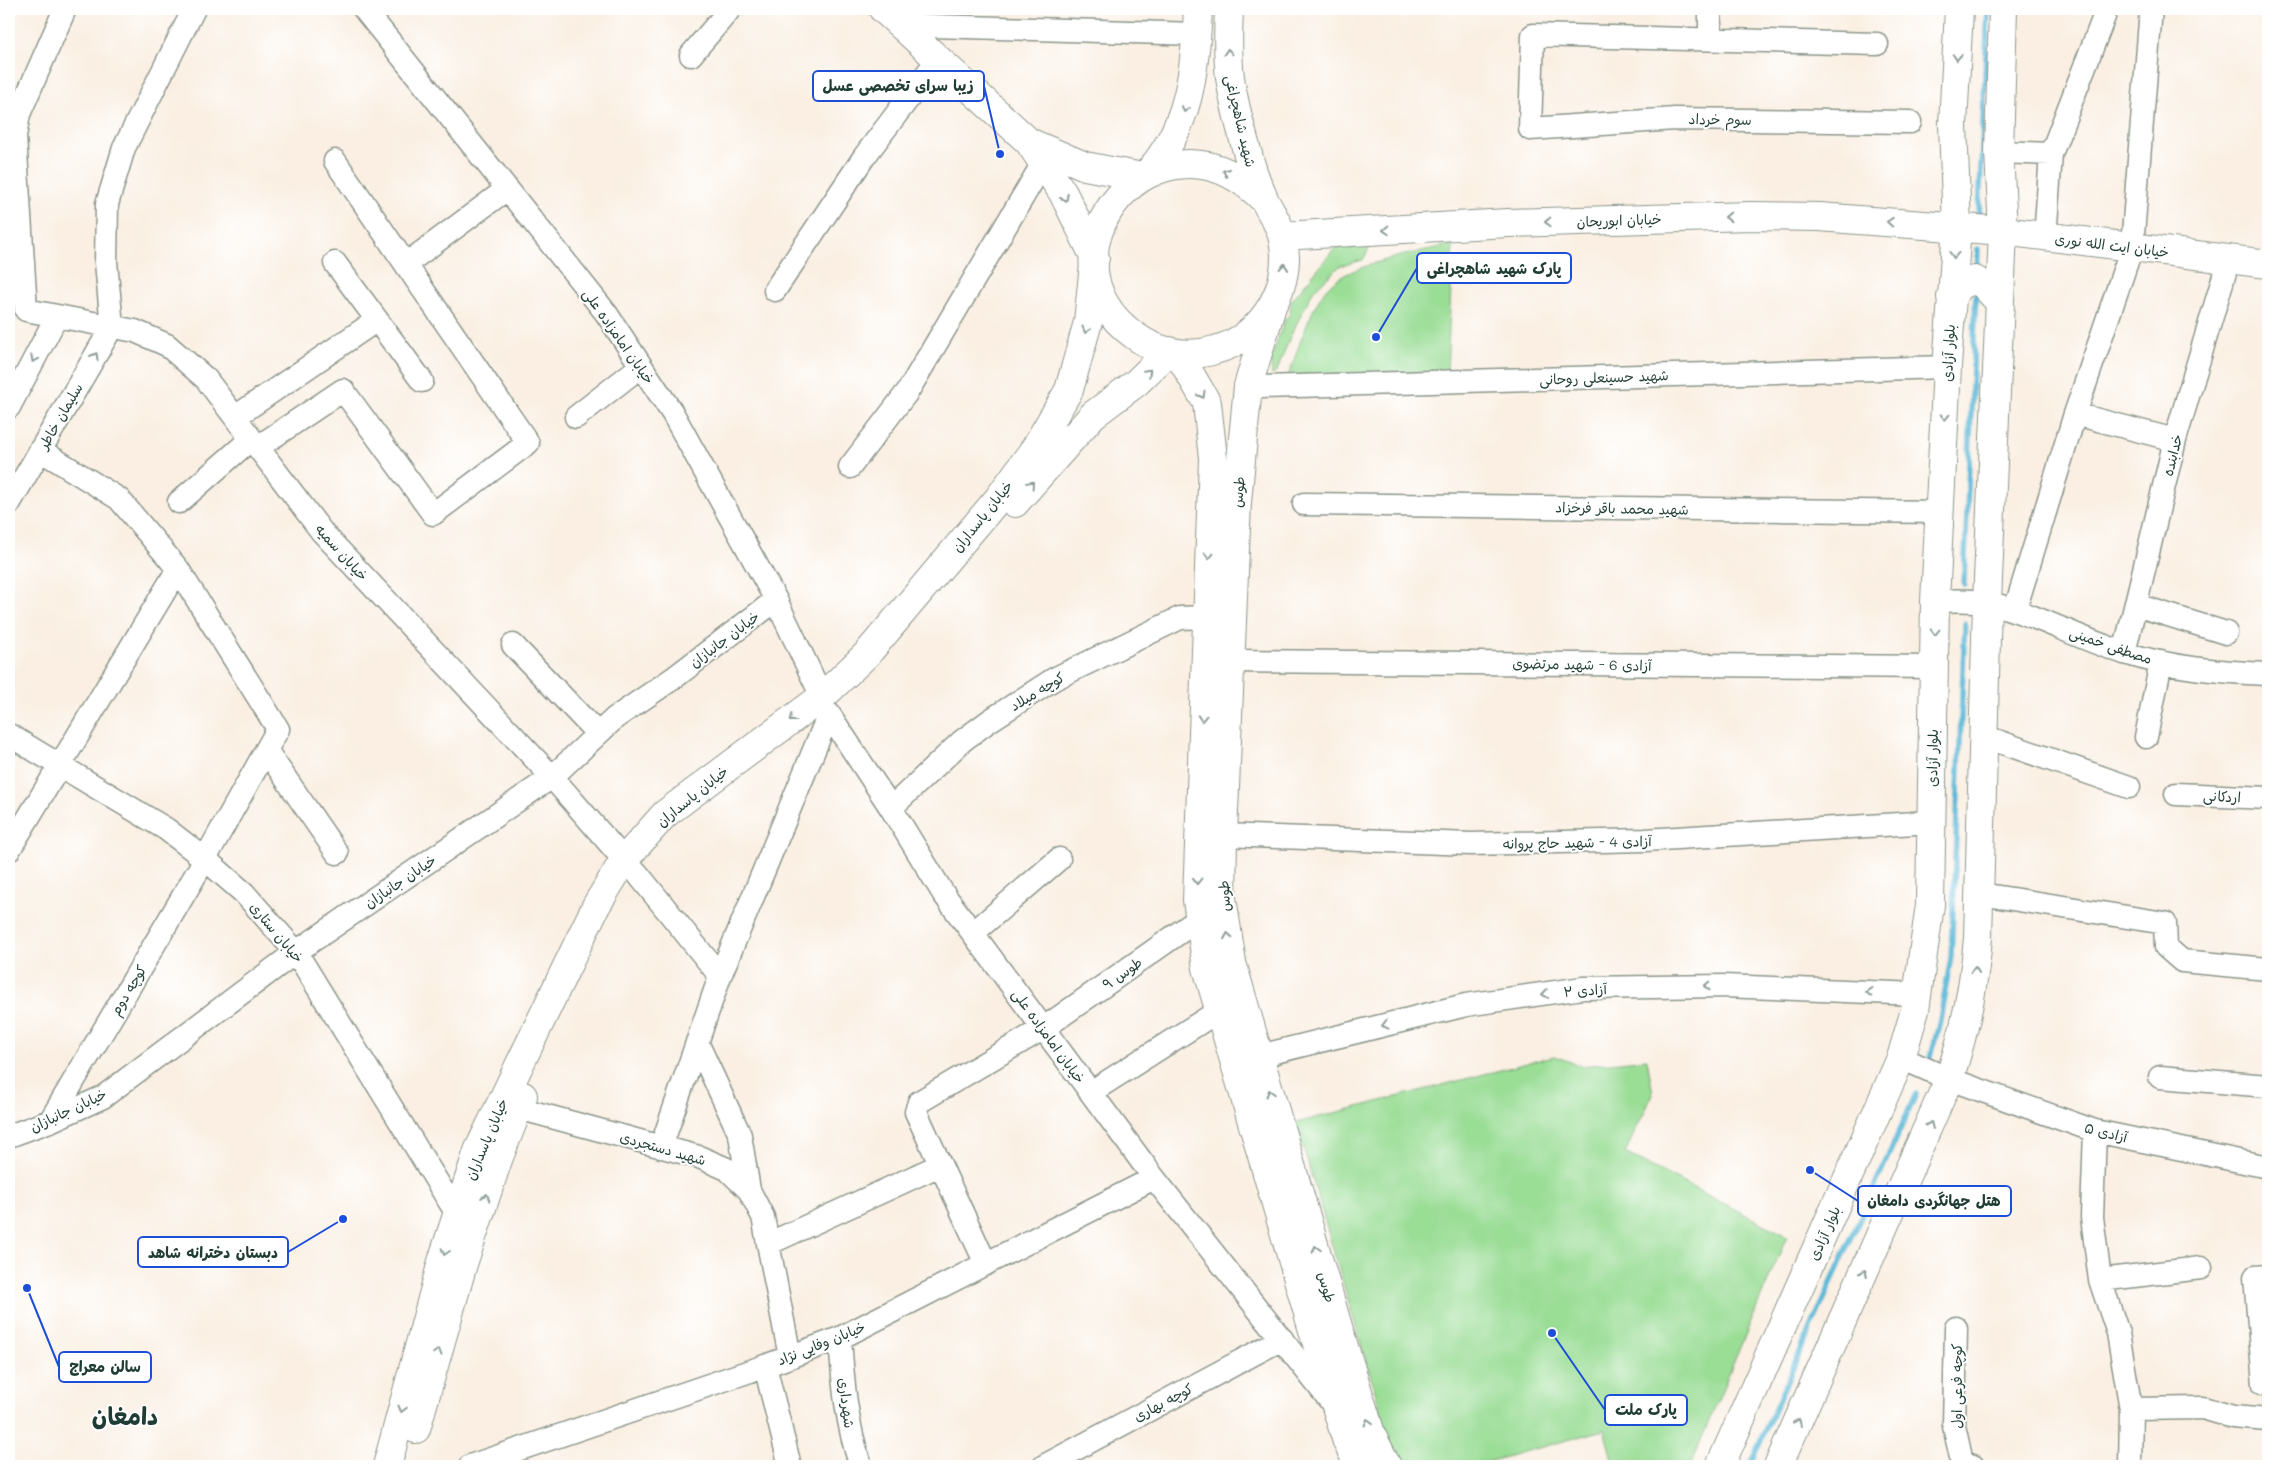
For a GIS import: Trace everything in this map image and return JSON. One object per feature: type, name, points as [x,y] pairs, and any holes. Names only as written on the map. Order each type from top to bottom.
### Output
[{"type":"street","name":"خیابان سمیه","points":[[65,9],[19,114],[14,136],[26,310],[134,331],[167,345],[206,379],[322,532],[552,777],[630,866],[720,976]]},
{"type":"street","points":[[112,327],[106,262],[107,204],[124,148],[194,9]]},
{"type":"street","name":"خیابان امامزاده علی","points":[[364,9],[606,313],[673,414],[776,600],[825,706],[892,808],[943,893],[1154,1178],[1338,1411]]},
{"type":"street","points":[[691,55],[730,9]]},
{"type":"street","name":"شهید شاهچراغی","points":[[1229,9],[1230,76],[1250,165],[1265,201]]},
{"type":"street","points":[[1710,9],[1710,39],[1877,44]]},
{"type":"street","name":"بلوار آزادی","points":[[1720,1466],[1901,1058],[1918,994],[1930,905],[1935,601],[1956,227],[1953,125],[1959,9]]},
{"type":"street","points":[[1778,1466],[1949,1079],[1964,1035],[1974,984],[1980,894],[1987,602],[2003,231],[1999,152],[2003,9]]},
{"type":"street","points":[[2045,238],[2051,154],[2107,9]]},
{"type":"street","points":[[2015,610],[2075,414],[2132,247],[2151,9]]},
{"type":"street","points":[[892,17],[1197,21],[1190,94],[1182,118],[1161,158],[1144,175]]},
{"type":"street","points":[[892,17],[1036,153],[1063,193],[1094,261],[1098,284],[1104,300],[1114,317],[1126,329],[1141,341],[1173,352],[1196,354],[1232,344],[1248,334],[1262,321],[1272,306],[1280,288],[1284,270],[1282,236],[1276,218],[1265,201],[1236,176],[1211,167],[1184,164],[1164,167],[1144,175],[1085,166],[1036,153]]},
{"type":"street","name":"سوم خرداد","points":[[1710,39],[1533,35],[1530,129],[1675,119],[1910,122]]},
{"type":"street","points":[[775,290],[864,157],[938,59]]},
{"type":"street","points":[[1999,152],[2051,154]]},
{"type":"street","points":[[850,466],[908,391],[1036,153]]},
{"type":"street","points":[[178,502],[255,443],[343,390],[433,514],[528,443],[336,160]]},
{"type":"street","name":"خیابان پاسداران","points":[[825,706],[998,499],[1035,448],[1069,390],[1088,322],[1099,228],[1117,197],[1144,175]]},
{"type":"street","points":[[406,264],[508,189]]},
{"type":"street","name":"خیابان ابوریحان","points":[[1282,236],[1508,224],[1751,216],[1819,217],[1956,227]]},
{"type":"street","name":"خیابان ایت الله نوری","points":[[1956,227],[2003,231],[2045,238],[2268,264]]},
{"type":"street","name":"خدابنده","points":[[2124,653],[2175,440],[2229,259]]},
{"type":"street","points":[[334,263],[422,381]]},
{"type":"street","points":[[1951,297],[1962,284],[1975,280],[1984,285],[2000,303]]},
{"type":"street","name":"طوس","points":[[1272,306],[1248,386],[1237,502],[1222,898],[1232,962],[1259,1056],[1371,1434],[1387,1466]]},
{"type":"street","points":[[9,407],[57,316]]},
{"type":"street","points":[[235,417],[377,320]]},
{"type":"street","name":"سلیمان خاطر","points":[[9,504],[112,327]]},
{"type":"street","name":"خیابان پاسداران","points":[[387,1466],[440,1268],[478,1151],[596,906],[630,866],[652,852],[676,827],[887,658],[1012,506],[1093,415],[1173,352]]},
{"type":"street","name":"طوس","points":[[1173,352],[1207,403],[1213,458],[1197,900],[1207,968],[1317,1344],[1347,1442],[1359,1466]]},
{"type":"street","points":[[576,416],[641,366]]},
{"type":"street","name":"شهید حسینعلی روحانی","points":[[1260,387],[1947,368]]},
{"type":"street","points":[[2075,414],[2175,440]]},
{"type":"street","points":[[9,850],[178,569],[119,499],[40,450]]},
{"type":"street","name":"شهید محمد باقر فرخزاد","points":[[1304,504],[1941,512]]},
{"type":"street","name":"کوچه دوم","points":[[50,1121],[205,859],[278,729],[178,569]]},
{"type":"street","name":"خیابان جانبازان","points":[[9,1136],[50,1121],[104,1097],[296,952],[552,777],[616,718],[675,677],[776,600]]},
{"type":"street","name":"مصطفی خمینی","points":[[1935,601],[1987,602],[2015,610],[2124,653],[2161,662],[2212,672],[2268,674]]},
{"type":"street","points":[[2136,606],[2226,633]]},
{"type":"street","name":"کوچه میلاد","points":[[892,808],[962,741],[1054,679],[1180,618],[1206,617]]},
{"type":"street","points":[[513,645],[598,734]]},
{"type":"street","name":"آزادی 6 - شهید مرتضوی","points":[[1230,661],[1935,667]]},
{"type":"street","points":[[2146,736],[2161,662]]},
{"type":"street","points":[[661,1147],[720,976],[825,706]]},
{"type":"street","name":"خیابان ستاری","points":[[9,735],[166,829],[205,859],[244,893],[296,952],[457,1214]]},
{"type":"street","points":[[1983,736],[2129,787]]},
{"type":"street","points":[[266,750],[337,853]]},
{"type":"street","name":"اردکانی","points":[[2176,794],[2268,798]]},
{"type":"street","name":"آزادی 4 - شهید حاج پروانه","points":[[1223,835],[1480,844],[1645,840],[1931,822]]},
{"type":"street","points":[[973,933],[1059,859]]},
{"type":"street","name":"خیابان پاسداران","points":[[406,1466],[463,1264],[518,1108],[611,914],[630,866]]},
{"type":"street","points":[[1980,894],[2165,923],[2166,946],[2182,962],[2268,969]]},
{"type":"street","name":"طوس ۹","points":[[940,1165],[916,1112],[916,1106],[1044,1028],[1200,918]]},
{"type":"street","name":"آزادی ۲","points":[[1259,1056],[1466,1005],[1583,988],[1723,986],[1918,994]]},
{"type":"street","points":[[1091,1092],[1220,1010]]},
{"type":"street","points":[[697,1042],[740,1135],[749,1190]]},
{"type":"street","name":"آزادی ۵","points":[[1901,1058],[1949,1079],[2094,1131],[2268,1167]]},
{"type":"street","points":[[2160,1077],[2268,1086]]},
{"type":"street","name":"شهید دستجردی","points":[[518,1108],[700,1157],[727,1169],[749,1190],[763,1217],[790,1357]]},
{"type":"street","points":[[2094,1131],[2092,1217],[2100,1280],[2118,1333],[2131,1409],[2130,1466]]},
{"type":"street","points":[[768,1244],[940,1165],[986,1264]]},
{"type":"street","name":"خیابان وفایی نژاد","points":[[470,1466],[765,1366],[840,1338],[1154,1178]]},
{"type":"street","points":[[2100,1280],[2201,1268]]},
{"type":"street","points":[[2264,1384],[2255,1277],[2268,1276]]},
{"type":"street","name":"کوچه فرعی اول","points":[[1956,1328],[1954,1426],[1962,1462],[1973,1466]]},
{"type":"street","name":"شهرداری","points":[[840,1338],[844,1398],[851,1439],[861,1466]]},
{"type":"street","points":[[1285,1342],[1303,1348],[1317,1344]]},
{"type":"street","name":"کوچه بهاری","points":[[1044,1466],[1285,1342]]},
{"type":"street","points":[[765,1366],[790,1466]]},
{"type":"street","points":[[2131,1409],[2203,1408],[2233,1417],[2268,1420]]},
{"type":"green space","points":[[1453,244],[1447,372],[1287,379],[1304,331],[1315,307],[1327,288],[1351,272],[1367,266]]},
{"type":"green space","points":[[1353,245],[1370,247],[1363,260],[1340,266],[1313,291],[1290,337],[1277,371],[1272,376],[1271,359],[1285,319],[1290,314],[1291,301],[1335,248]]},
{"type":"green space","points":[[1554,1056],[1582,1066],[1647,1059],[1653,1094],[1625,1153],[1787,1236],[1690,1466],[1614,1466],[1604,1430],[1473,1466],[1397,1466],[1296,1123]]},
{"type":"waterway","points":[[1979,214],[1988,9]]},
{"type":"waterway","points":[[1977,274],[1978,249]]},
{"type":"waterway","points":[[1964,584],[1976,291]]},
{"type":"waterway","points":[[1930,1060],[1940,1020],[1951,957],[1965,624]]},
{"type":"waterway","points":[[1749,1466],[1916,1094]]},
{"type":"place","name":"زیبا سرای تخصصی عسل","points":[[1000,154]]},
{"type":"place","name":"پارک شهید شاهچراغی","points":[[1376,337]]},
{"type":"place","name":"هتل جهانگردى دامغان","points":[[1810,1170]]},
{"type":"place","name":"دبستان دخترانه شاهد","points":[[343,1219]]},
{"type":"place","name":"سالن معراج","points":[[27,1288]]},
{"type":"place","name":"پارک ملت","points":[[1552,1333]]},
{"type":"district","name":"دامغان","points":[[125,1415]]}]
